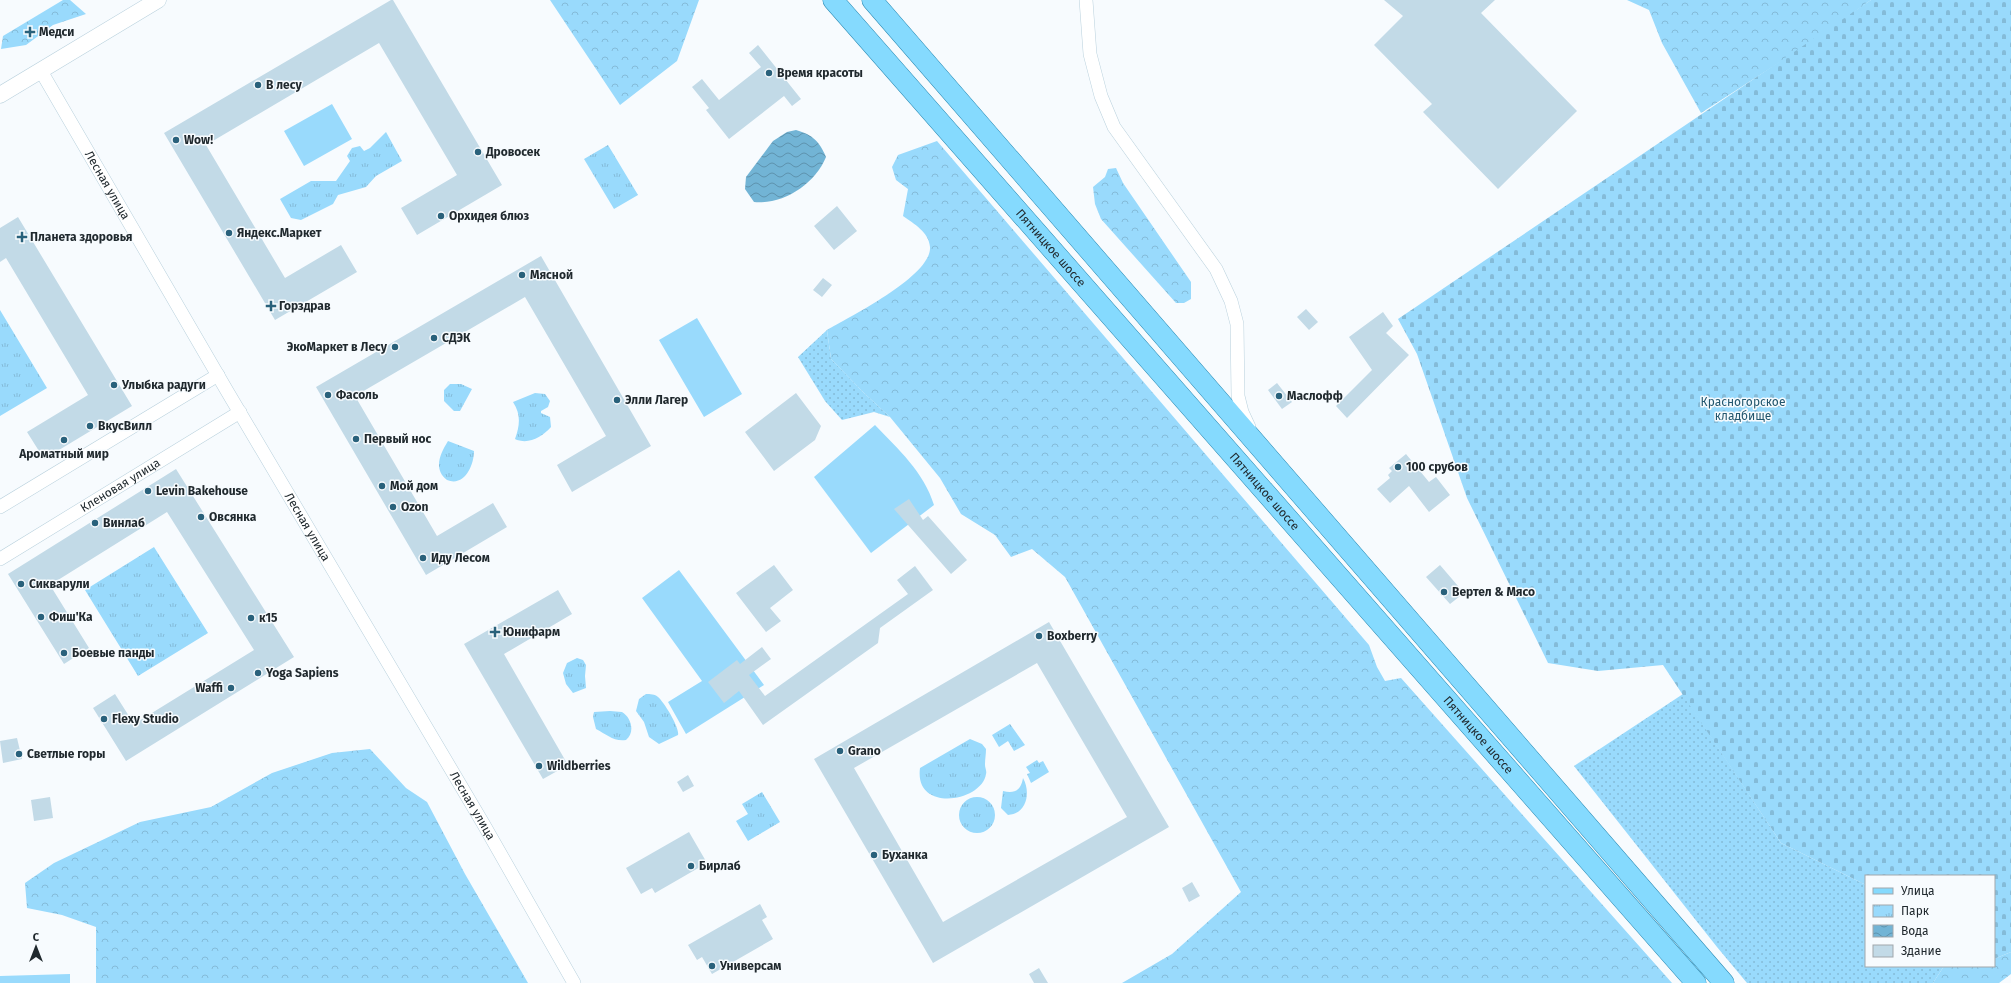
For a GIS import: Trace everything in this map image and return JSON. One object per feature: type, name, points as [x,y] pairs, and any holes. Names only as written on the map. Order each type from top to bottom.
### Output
[{"type":"main road","name":"Пятницкое шоссе","points":[[833,0],[1696,983]]},
{"type":"main road","name":"Пятницкое шоссе","points":[[872,0],[1724,983]]},
{"type":"street","points":[[0,95],[158,0]]},
{"type":"street","points":[[1086,0],[1090,54],[1101,96],[1114,127],[1216,269],[1231,301],[1237,324],[1238,396],[1242,412],[1250,428],[1283,476]]},
{"type":"street","name":"Лесная улица","points":[[41,71],[218,375],[484,825],[574,983]]},
{"type":"street","points":[[0,507],[218,375]]},
{"type":"street","name":"Кленовая улица","points":[[0,559],[240,412]]},
{"type":"green space","points":[[63,0],[70,0],[86,14],[53,25],[26,45],[1,49],[3,36]]},
{"type":"green space","points":[[550,0],[699,0],[677,61],[620,105]]},
{"type":"green space","points":[[1627,0],[1871,0],[1819,37],[1701,113],[1662,43],[1649,10]]},
{"type":"green space","name":"Красногорское кладбище","points":[[1871,0],[2011,0],[2011,952],[1995,959],[1995,875],[1865,875],[1865,885],[1781,843],[1663,665],[1598,671],[1548,663],[1467,498],[1417,354],[1398,319]]},
{"type":"green space","points":[[332,104],[352,139],[304,166],[284,131]]},
{"type":"green space","points":[[386,132],[402,161],[376,176],[366,187],[338,195],[333,204],[301,220],[291,218],[280,199],[311,181],[336,181],[350,161],[347,156],[352,148],[360,146],[364,151],[370,148]]},
{"type":"green space","points":[[937,141],[1369,645],[1377,667],[1385,681],[1401,678],[1672,983],[1122,983],[1172,954],[1241,892],[1065,577],[1032,549],[1011,557],[995,535],[961,514],[940,478],[890,417],[831,359],[827,330],[870,306],[904,283],[918,270],[927,258],[930,247],[929,242],[924,233],[916,225],[903,216],[908,189],[896,180],[892,167],[898,155]]},
{"type":"green space","points":[[608,145],[638,195],[614,209],[584,159]]},
{"type":"green space","points":[[1116,168],[1123,183],[1191,282],[1191,299],[1184,303],[1176,303],[1101,219],[1095,204],[1093,187],[1105,177],[1108,169]]},
{"type":"green space","points":[[0,310],[47,388],[0,416]]},
{"type":"green space","points":[[697,318],[742,394],[704,417],[659,340]]},
{"type":"green space","points":[[827,330],[831,359],[890,417],[874,412],[842,420],[825,401],[798,357]]},
{"type":"green space","points":[[450,384],[461,384],[472,389],[460,411],[454,411],[444,401],[444,390]]},
{"type":"green space","points":[[535,393],[545,394],[550,401],[548,407],[541,411],[541,413],[550,417],[551,427],[536,439],[527,441],[517,440],[515,439],[519,420],[516,406],[513,402]]},
{"type":"green space","points":[[875,425],[901,452],[917,472],[930,493],[934,505],[871,553],[814,477]]},
{"type":"green space","points":[[448,441],[474,451],[474,457],[470,469],[463,478],[458,481],[447,480],[440,471],[440,456]]},
{"type":"green space","points":[[154,547],[208,633],[138,676],[85,590]]},
{"type":"green space","points":[[679,570],[764,685],[686,734],[668,702],[702,681],[642,598]]},
{"type":"green space","points":[[577,658],[583,660],[586,665],[586,688],[573,693],[566,684],[563,673],[567,663]]},
{"type":"green space","points":[[646,694],[655,695],[661,700],[677,727],[678,735],[659,744],[649,737],[644,722],[636,711],[639,699]]},
{"type":"green space","points":[[1683,694],[1781,843],[1865,885],[1865,967],[1943,967],[1933,983],[1747,983],[1574,766]]},
{"type":"green space","points":[[594,712],[622,712],[628,718],[631,726],[631,734],[626,740],[614,739],[596,729],[593,717]]},
{"type":"green space","points":[[1010,724],[1025,745],[1014,751],[1008,741],[999,747],[992,735]]},
{"type":"green space","points":[[970,739],[982,744],[986,749],[986,773],[982,784],[973,791],[962,796],[949,798],[937,797],[927,792],[921,782],[920,768]]},
{"type":"green space","points":[[370,749],[406,788],[427,802],[465,874],[528,983],[96,983],[96,927],[62,915],[27,908],[25,883],[54,863],[140,822],[211,807],[272,773],[332,753]]},
{"type":"green space","points":[[1037,760],[1039,763],[1043,761],[1049,772],[1031,783],[1027,774],[1030,773],[1026,767]]},
{"type":"green space","points":[[1023,778],[1027,790],[1026,801],[1019,811],[1008,815],[1001,808],[1003,791],[1011,792],[1017,790],[1021,786]]},
{"type":"green space","points":[[762,792],[780,822],[748,841],[736,821],[748,814],[742,804]]},
{"type":"green space","points":[[981,797],[990,802],[994,808],[994,822],[990,828],[981,833],[973,833],[964,828],[960,822],[959,811],[964,802],[970,798]]},
{"type":"green space","points":[[2011,952],[2011,974],[1999,983],[1933,983],[1943,967],[1995,967],[1995,959]]},
{"type":"green space","points":[[70,974],[70,983],[0,983],[0,976]]},
{"type":"water","points":[[796,130],[815,139],[821,147],[826,157],[821,167],[806,184],[797,191],[776,200],[754,202],[745,189],[746,177],[773,141],[787,132]]},
{"type":"building","points":[[393,0],[502,185],[417,235],[401,208],[457,175],[379,43],[206,145],[285,278],[341,245],[357,272],[275,320],[164,133]]},
{"type":"building","points":[[1384,0],[1495,0],[1481,13],[1577,111],[1498,189],[1423,112],[1432,104],[1374,45],[1403,16]]},
{"type":"building","points":[[758,45],[801,99],[792,106],[784,96],[729,139],[706,110],[709,108],[692,87],[702,79],[719,100],[761,67],[749,53]]},
{"type":"building","points":[[837,206],[857,231],[834,250],[814,226]]},
{"type":"building","points":[[18,217],[132,406],[44,459],[27,432],[88,395],[6,258],[0,262],[0,228]]},
{"type":"building","points":[[541,256],[651,446],[572,492],[557,465],[606,436],[525,297],[355,396],[437,536],[493,503],[507,527],[426,575],[316,387]]},
{"type":"building","points":[[823,278],[832,285],[822,297],[813,290]]},
{"type":"building","points":[[1306,309],[1318,322],[1309,330],[1297,317]]},
{"type":"building","points":[[1383,312],[1393,326],[1386,333],[1409,355],[1347,418],[1336,406],[1372,370],[1349,337]]},
{"type":"building","points":[[1277,383],[1292,402],[1282,409],[1268,390]]},
{"type":"building","points":[[796,393],[821,426],[815,440],[774,471],[745,432]]},
{"type":"building","points":[[1406,454],[1429,482],[1436,477],[1450,495],[1429,512],[1409,486],[1390,503],[1377,489],[1390,478],[1388,475],[1392,471],[1389,468]]},
{"type":"building","name":"к15","points":[[176,469],[294,657],[126,761],[93,708],[115,694],[134,724],[254,650],[167,512],[50,585],[89,648],[64,664],[8,574]]},
{"type":"building","points":[[909,499],[923,520],[928,516],[967,560],[951,574],[894,509]]},
{"type":"building","points":[[774,565],[793,590],[770,608],[781,621],[766,632],[736,593]]},
{"type":"building","points":[[1440,565],[1464,593],[1450,604],[1426,577]]},
{"type":"building","points":[[915,566],[933,590],[880,628],[878,643],[763,725],[739,691],[724,703],[708,682],[737,660],[740,664],[762,647],[771,659],[749,675],[765,696],[908,594],[897,580]]},
{"type":"building","points":[[558,590],[572,614],[504,654],[568,765],[543,779],[464,644]]},
{"type":"building","points":[[1049,622],[1169,827],[933,963],[814,759]],"holes":[[[1037,663],[1127,817],[943,922],[854,768]]]},
{"type":"building","points":[[17,738],[22,759],[3,763],[0,741]]},
{"type":"building","points":[[688,775],[694,786],[683,792],[677,782]]},
{"type":"building","points":[[50,797],[53,818],[34,821],[31,800]]},
{"type":"building","points":[[689,832],[707,863],[655,893],[652,888],[641,894],[626,868]]},
{"type":"building","points":[[1192,882],[1200,896],[1189,902],[1182,888]]},
{"type":"building","points":[[760,904],[767,917],[762,920],[773,939],[712,974],[702,957],[697,960],[688,945]]},
{"type":"building","points":[[1039,968],[1048,983],[1034,983],[1029,974]]},
{"type":"place","name":"Медси","points":[[30,32]]},
{"type":"place","name":"Время красоты","points":[[769,73]]},
{"type":"place","name":"В лесу","points":[[258,85]]},
{"type":"place","name":"Wow!","points":[[176,140]]},
{"type":"place","name":"Дровосек","points":[[478,152]]},
{"type":"place","name":"Орхидея блюз","points":[[441,216]]},
{"type":"place","name":"Яндекс.Маркет","points":[[229,233]]},
{"type":"place","name":"Планета здоровья","points":[[22,237]]},
{"type":"place","name":"Мясной","points":[[522,275]]},
{"type":"place","name":"Горздрав","points":[[271,306]]},
{"type":"place","name":"СДЭК","points":[[434,338]]},
{"type":"place","name":"ЭкоМаркет в Лесу","points":[[395,347]]},
{"type":"place","name":"Улыбка радуги","points":[[114,385]]},
{"type":"place","name":"Фасоль","points":[[328,395]]},
{"type":"place","name":"Маслофф","points":[[1279,396]]},
{"type":"place","name":"Элли Лагер","points":[[617,400]]},
{"type":"place","name":"ВкусВилл","points":[[90,426]]},
{"type":"place","name":"Первый нос","points":[[356,439]]},
{"type":"place","name":"Ароматный мир","points":[[64,440]]},
{"type":"place","name":"100 срубов","points":[[1398,467]]},
{"type":"place","name":"Мой дом","points":[[382,486]]},
{"type":"place","name":"Levin Bakehouse","points":[[148,491]]},
{"type":"place","name":"Ozon","points":[[393,507]]},
{"type":"place","name":"Овсянка","points":[[201,517]]},
{"type":"place","name":"Винлаб","points":[[95,523]]},
{"type":"place","name":"Иду Лесом","points":[[423,558]]},
{"type":"place","name":"Сикварули","points":[[21,584]]},
{"type":"place","name":"Вертел & Мясо","points":[[1444,592]]},
{"type":"place","name":"Фиш'Ка","points":[[41,617]]},
{"type":"place","name":"к15","points":[[251,618]]},
{"type":"place","name":"Юнифарм","points":[[495,632]]},
{"type":"place","name":"Boxberry","points":[[1039,636]]},
{"type":"place","name":"Боевые панды","points":[[64,653]]},
{"type":"place","name":"Yoga Sapiens","points":[[258,673]]},
{"type":"place","name":"Waffi","points":[[231,688]]},
{"type":"place","name":"Flexy Studio","points":[[104,719]]},
{"type":"place","name":"Grano","points":[[840,751]]},
{"type":"place","name":"Светлые горы","points":[[19,754]]},
{"type":"place","name":"Wildberries","points":[[539,766]]},
{"type":"place","name":"Буханка","points":[[874,855]]},
{"type":"place","name":"Бирлаб","points":[[691,866]]},
{"type":"place","name":"Универсам","points":[[712,966]]}]
